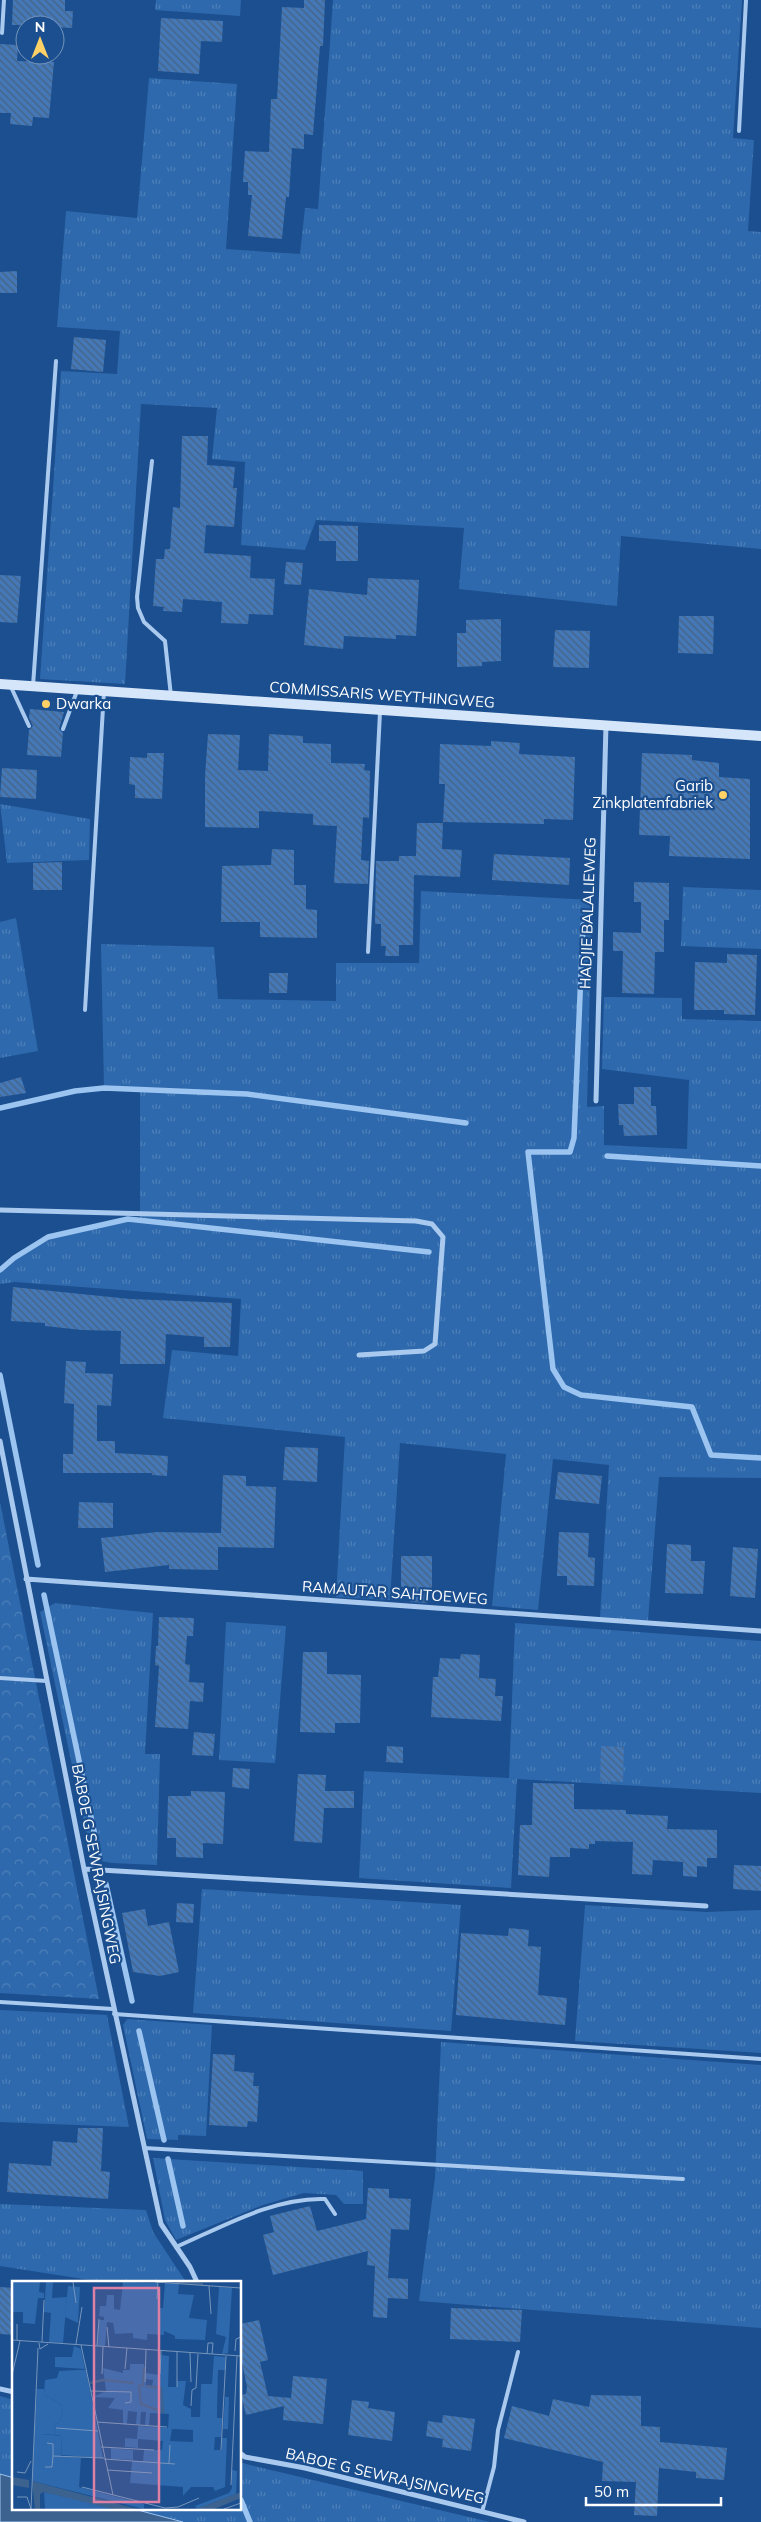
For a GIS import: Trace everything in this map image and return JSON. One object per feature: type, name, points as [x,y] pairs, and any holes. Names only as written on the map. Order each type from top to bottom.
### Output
[{"type":"main road","name":"COMMISSARIS WEYTHINGWEG","points":[[5,684],[761,736]]},
{"type":"street","name":"HADJIE BALALIEWEG","points":[[596,1101],[606,725]]},
{"type":"street","points":[[0,1210],[416,1220],[432,1224],[443,1237],[435,1344],[424,1351],[359,1355]]},
{"type":"street","name":"BABOE G SEWRAJSINGWEG","points":[[0,1441],[84,1868],[161,2224],[190,2267],[197,2281]]},
{"type":"street","name":"RAMAUTAR SAHTOEWEG","points":[[26,1579],[761,1631]]},
{"type":"street","points":[[84,1868],[706,1906]]},
{"type":"street","name":"BABOE G SEWRAJSINGWEG","points":[[241,2454],[245,2457],[305,2468],[524,2522]]},
{"type":"lane","points":[[2,33],[4,0]]},
{"type":"lane","points":[[739,131],[746,0]]},
{"type":"lane","points":[[33,686],[56,361]]},
{"type":"lane","points":[[152,461],[137,597],[138,608],[144,622],[164,641],[171,696]]},
{"type":"lane","points":[[5,684],[29,726]]},
{"type":"lane","points":[[63,729],[78,689]]},
{"type":"lane","points":[[85,1010],[104,691]]},
{"type":"lane","points":[[368,952],[380,710]]},
{"type":"lane","points":[[0,1678],[47,1681]]},
{"type":"lane","points":[[0,2002],[761,2059]]},
{"type":"lane","points":[[144,2148],[683,2179]]},
{"type":"lane","points":[[176,2247],[262,2211],[306,2198],[325,2199],[335,2214]]},
{"type":"lane","points":[[482,2512],[494,2467],[498,2430],[518,2352]]},
{"type":"green space","points":[[156,0],[241,0],[240,16],[155,10]]},
{"type":"green space","points":[[333,0],[742,0],[733,138],[754,140],[748,231],[761,232],[761,549],[621,536],[617,606],[459,589],[464,528],[316,520],[305,550],[241,545],[245,462],[212,459],[217,408],[141,404],[125,684],[40,679],[61,371],[117,374],[120,331],[57,327],[66,211],[137,218],[149,78],[237,84],[226,249],[300,254],[305,208],[318,209]]},
{"type":"green space","points":[[0,804],[90,819],[89,860],[7,863]]},
{"type":"green space","points":[[683,887],[761,890],[761,949],[681,946]]},
{"type":"green space","points":[[421,891],[592,900],[587,1107],[604,1106],[604,1145],[687,1149],[689,1080],[602,1069],[604,997],[682,998],[682,1019],[761,1021],[761,1478],[659,1477],[648,1621],[600,1618],[609,1465],[553,1459],[538,1610],[492,1606],[506,1454],[400,1443],[390,1600],[336,1597],[345,1437],[163,1418],[172,1350],[238,1356],[241,1299],[15,1282],[0,1284],[0,1270],[14,1258],[48,1237],[128,1219],[140,1220],[140,1090],[104,1088],[101,944],[214,947],[218,999],[336,1001],[336,963],[419,963]]},
{"type":"green space","points":[[16,918],[38,1051],[0,1058],[0,922]]},
{"type":"green space","points":[[0,1502],[99,1999],[0,1993]]},
{"type":"green space","points":[[55,1603],[153,1613],[145,1754],[160,1754],[157,1865],[112,1863],[95,1860],[90,1852],[40,1612]]},
{"type":"green space","points":[[226,1622],[286,1626],[275,1763],[219,1760]]},
{"type":"green space","points":[[515,1623],[761,1641],[761,1793],[517,1779],[511,1888],[359,1878],[364,1771],[509,1778]]},
{"type":"green space","points":[[202,1889],[461,1905],[451,2031],[193,2013]]},
{"type":"green space","points":[[585,1905],[706,1912],[761,1910],[761,2053],[575,2041]]},
{"type":"green space","points":[[0,2010],[107,2015],[129,2127],[0,2122]]},
{"type":"green space","points":[[127,2019],[212,2025],[206,2136],[178,2135],[178,2140],[147,2139],[123,2025]]},
{"type":"green space","points":[[441,2042],[761,2065],[761,2328],[419,2301],[435,2178]]},
{"type":"green space","points":[[153,2158],[363,2171],[363,2204],[344,2204],[336,2195],[304,2193],[263,2205],[176,2240],[165,2220]]},
{"type":"green space","points":[[0,2204],[146,2210],[153,2232],[185,2281],[96,2281],[0,2266]]},
{"type":"green space","points":[[0,2396],[12,2399],[12,2477],[0,2474]]},
{"type":"green space","points":[[241,2462],[490,2522],[183,2522],[138,2510],[241,2510]]},
{"type":"shaded area","points":[[0,2474],[12,2477],[12,2510],[138,2510],[183,2522],[0,2522]]},
{"type":"building","points":[[13,0],[65,0],[65,11],[73,11],[72,28],[65,28],[65,15],[15,15],[15,25],[12,25]]},
{"type":"building","points":[[304,0],[325,0],[323,46],[320,46],[313,135],[304,134],[304,149],[292,148],[289,197],[286,197],[282,239],[248,236],[252,195],[248,195],[248,182],[243,182],[245,151],[269,152],[271,99],[277,99],[282,7],[304,8]]},
{"type":"building","points":[[161,18],[223,21],[222,42],[201,41],[199,74],[158,71]]},
{"type":"building","points":[[0,44],[15,45],[15,65],[54,65],[49,118],[33,117],[32,126],[10,124],[11,113],[0,113]]},
{"type":"building","points":[[17,271],[17,293],[0,293],[0,272]]},
{"type":"building","points":[[74,337],[106,340],[103,372],[71,369]]},
{"type":"building","points":[[182,436],[208,436],[207,465],[235,467],[233,488],[237,488],[234,527],[206,525],[204,553],[251,556],[250,578],[275,579],[273,615],[249,614],[248,624],[221,623],[222,602],[183,599],[182,612],[163,611],[164,607],[153,606],[156,559],[164,559],[165,549],[170,549],[173,507],[180,508]]},
{"type":"building","points":[[319,525],[358,526],[358,561],[336,561],[336,541],[319,541]]},
{"type":"building","points":[[286,562],[303,563],[301,585],[284,584]]},
{"type":"building","points":[[0,575],[21,576],[17,623],[0,622]]},
{"type":"building","points":[[368,578],[419,580],[416,636],[396,635],[396,639],[344,636],[343,649],[304,645],[309,589],[367,595]]},
{"type":"building","points":[[679,616],[714,616],[713,654],[678,653]]},
{"type":"building","points":[[501,619],[501,661],[482,662],[482,666],[457,667],[457,633],[466,633],[466,620]]},
{"type":"building","points":[[555,630],[590,631],[589,668],[553,667]]},
{"type":"building","points":[[30,709],[64,712],[59,729],[63,733],[61,757],[27,755],[29,730],[33,726],[29,718]]},
{"type":"building","points":[[208,734],[240,735],[238,770],[268,771],[269,734],[303,736],[303,743],[331,744],[331,763],[365,764],[364,770],[370,771],[369,818],[363,817],[361,860],[369,861],[368,884],[334,883],[337,826],[313,825],[313,814],[259,811],[259,828],[205,827],[205,776]]},
{"type":"building","points":[[491,741],[520,743],[519,754],[575,757],[573,820],[544,819],[544,824],[443,822],[445,784],[439,784],[440,744],[491,746]]},
{"type":"building","points":[[147,753],[164,753],[162,799],[135,798],[135,785],[129,784],[130,757],[147,758]]},
{"type":"building","points":[[642,753],[692,755],[692,760],[719,763],[719,777],[750,779],[750,859],[669,856],[670,836],[639,835]]},
{"type":"building","points":[[2,768],[37,770],[36,799],[0,797]]},
{"type":"building","points":[[417,823],[443,823],[442,849],[462,850],[460,877],[414,875],[413,945],[399,945],[399,956],[385,956],[386,946],[381,946],[381,924],[375,924],[376,861],[399,861],[399,856],[416,856]]},
{"type":"building","points":[[272,849],[294,850],[294,885],[306,885],[306,909],[317,910],[317,938],[260,937],[260,922],[221,922],[222,866],[271,865]]},
{"type":"building","points":[[494,854],[570,858],[569,885],[492,880]]},
{"type":"building","points":[[62,862],[62,890],[33,890],[33,863]]},
{"type":"building","points":[[634,882],[669,883],[669,920],[664,920],[664,952],[655,952],[654,994],[622,993],[623,951],[613,951],[613,932],[641,933],[641,902],[634,902]]},
{"type":"building","points":[[727,954],[757,955],[755,1015],[724,1014],[724,1010],[694,1010],[695,962],[727,963]]},
{"type":"building","points":[[269,973],[288,973],[287,993],[269,993]]},
{"type":"building","points":[[21,1077],[26,1093],[0,1097],[0,1083]]},
{"type":"building","points":[[634,1087],[651,1087],[651,1106],[656,1106],[657,1135],[624,1136],[623,1125],[619,1125],[618,1104],[634,1104]]},
{"type":"building","points":[[13,1287],[130,1299],[232,1303],[230,1347],[204,1347],[204,1337],[166,1334],[165,1364],[120,1364],[121,1331],[82,1330],[45,1326],[45,1323],[11,1321]]},
{"type":"building","points":[[66,1361],[86,1362],[85,1373],[113,1374],[111,1406],[97,1405],[97,1441],[115,1441],[115,1453],[168,1456],[167,1476],[152,1475],[152,1473],[63,1473],[63,1454],[73,1454],[74,1404],[64,1403]]},
{"type":"building","points":[[285,1447],[318,1448],[317,1482],[283,1480]]},
{"type":"building","points":[[558,1472],[602,1476],[599,1504],[555,1499]]},
{"type":"building","points":[[223,1475],[246,1476],[246,1486],[276,1487],[274,1548],[218,1547],[218,1570],[169,1569],[169,1565],[105,1572],[101,1538],[157,1532],[221,1533]]},
{"type":"building","points":[[79,1502],[113,1503],[113,1528],[78,1528]]},
{"type":"building","points":[[559,1532],[589,1533],[588,1557],[595,1558],[594,1586],[567,1585],[567,1576],[557,1576]]},
{"type":"building","points":[[667,1544],[691,1545],[691,1561],[705,1561],[703,1594],[665,1593]]},
{"type":"building","points":[[733,1547],[758,1549],[755,1598],[730,1596]]},
{"type":"building","points":[[401,1556],[432,1556],[432,1588],[427,1588],[427,1603],[410,1602],[411,1587],[401,1587]]},
{"type":"building","points":[[159,1617],[194,1618],[193,1636],[187,1636],[185,1664],[190,1665],[189,1682],[204,1683],[203,1702],[190,1701],[188,1729],[155,1727],[159,1666],[155,1665]]},
{"type":"building","points":[[303,1652],[327,1652],[327,1674],[361,1675],[360,1723],[335,1723],[335,1733],[300,1732]]},
{"type":"building","points":[[461,1654],[480,1655],[479,1678],[496,1679],[495,1696],[503,1696],[501,1721],[431,1717],[433,1677],[438,1677],[440,1658],[460,1659]]},
{"type":"building","points":[[194,1732],[215,1734],[213,1756],[192,1755]]},
{"type":"building","points":[[387,1746],[403,1747],[403,1763],[386,1762]]},
{"type":"building","points":[[601,1746],[624,1747],[623,1782],[600,1781]]},
{"type":"building","points":[[233,1768],[250,1769],[249,1789],[232,1787]]},
{"type":"building","points":[[298,1774],[326,1775],[325,1791],[354,1791],[354,1808],[324,1808],[322,1843],[294,1841]]},
{"type":"building","points":[[533,1783],[574,1784],[574,1809],[626,1810],[626,1814],[668,1816],[667,1829],[717,1830],[717,1858],[707,1858],[707,1867],[697,1866],[697,1877],[683,1876],[683,1862],[653,1860],[652,1875],[632,1874],[633,1842],[595,1841],[595,1844],[589,1844],[589,1849],[570,1848],[570,1857],[550,1857],[549,1877],[518,1875],[520,1825],[532,1825]]},
{"type":"building","points":[[191,1791],[225,1792],[223,1844],[203,1843],[203,1858],[176,1857],[176,1838],[167,1838],[168,1796],[191,1796]]},
{"type":"building","points":[[734,1865],[761,1866],[761,1891],[733,1889]]},
{"type":"building","points":[[177,1903],[194,1904],[193,1923],[176,1922]]},
{"type":"building","points":[[145,1909],[148,1926],[169,1922],[179,1972],[160,1976],[133,1972],[122,1913]]},
{"type":"building","points":[[509,1928],[529,1930],[528,1946],[541,1947],[538,1995],[567,1998],[565,2025],[456,2015],[461,1933],[508,1936]]},
{"type":"building","points":[[213,2054],[235,2055],[234,2071],[254,2073],[253,2086],[259,2086],[257,2122],[248,2121],[247,2127],[209,2125]]},
{"type":"building","points":[[78,2128],[103,2128],[101,2171],[110,2172],[108,2199],[7,2192],[9,2163],[51,2166],[53,2141],[77,2143]]},
{"type":"building","points":[[368,2188],[389,2189],[389,2198],[411,2199],[409,2230],[391,2229],[388,2278],[408,2279],[408,2299],[388,2298],[387,2318],[373,2317],[375,2266],[367,2265],[368,2251],[273,2275],[263,2235],[274,2232],[270,2216],[310,2206],[317,2231],[366,2219]]},
{"type":"building","points":[[0,2287],[12,2288],[12,2335],[0,2334]]},
{"type":"building","points":[[451,2308],[522,2310],[520,2342],[450,2339]]},
{"type":"building","points":[[259,2320],[268,2360],[260,2362],[268,2396],[291,2398],[293,2376],[327,2379],[323,2424],[283,2420],[284,2406],[246,2415],[241,2395],[246,2394],[247,2387],[241,2358],[241,2324]]},
{"type":"building","points":[[591,2395],[641,2396],[641,2426],[660,2427],[660,2442],[727,2448],[724,2480],[696,2478],[696,2472],[659,2468],[657,2516],[634,2515],[636,2482],[602,2481],[603,2462],[504,2438],[512,2406],[549,2416],[553,2399],[589,2407]]},
{"type":"building","points":[[352,2400],[369,2402],[368,2408],[395,2412],[392,2441],[348,2435]]},
{"type":"building","points":[[443,2415],[475,2419],[471,2451],[442,2447],[443,2439],[426,2436],[428,2421],[442,2423]]},
{"type":"waterway","points":[[583,925],[574,1138],[570,1152],[528,1152],[553,1369],[564,1387],[581,1395],[692,1407],[711,1455],[761,1458]]},
{"type":"waterway","points":[[0,1108],[75,1091],[104,1088],[247,1094],[466,1123]]},
{"type":"waterway","points":[[607,1156],[761,1166]]},
{"type":"waterway","points":[[0,1270],[14,1258],[48,1237],[128,1219],[429,1252]]},
{"type":"waterway","points":[[0,1375],[38,1565]]},
{"type":"waterway","points":[[44,1595],[99,1855]]},
{"type":"waterway","points":[[106,1884],[132,2001]]},
{"type":"waterway","points":[[139,2031],[164,2140]]},
{"type":"waterway","points":[[168,2159],[183,2226]]},
{"type":"waterway","points":[[241,2500],[250,2522]]},
{"type":"place","name":"Dwarka","points":[[46,704]]},
{"type":"place","name":"Garib Zinkplatenfabriek","points":[[723,795]]}]
